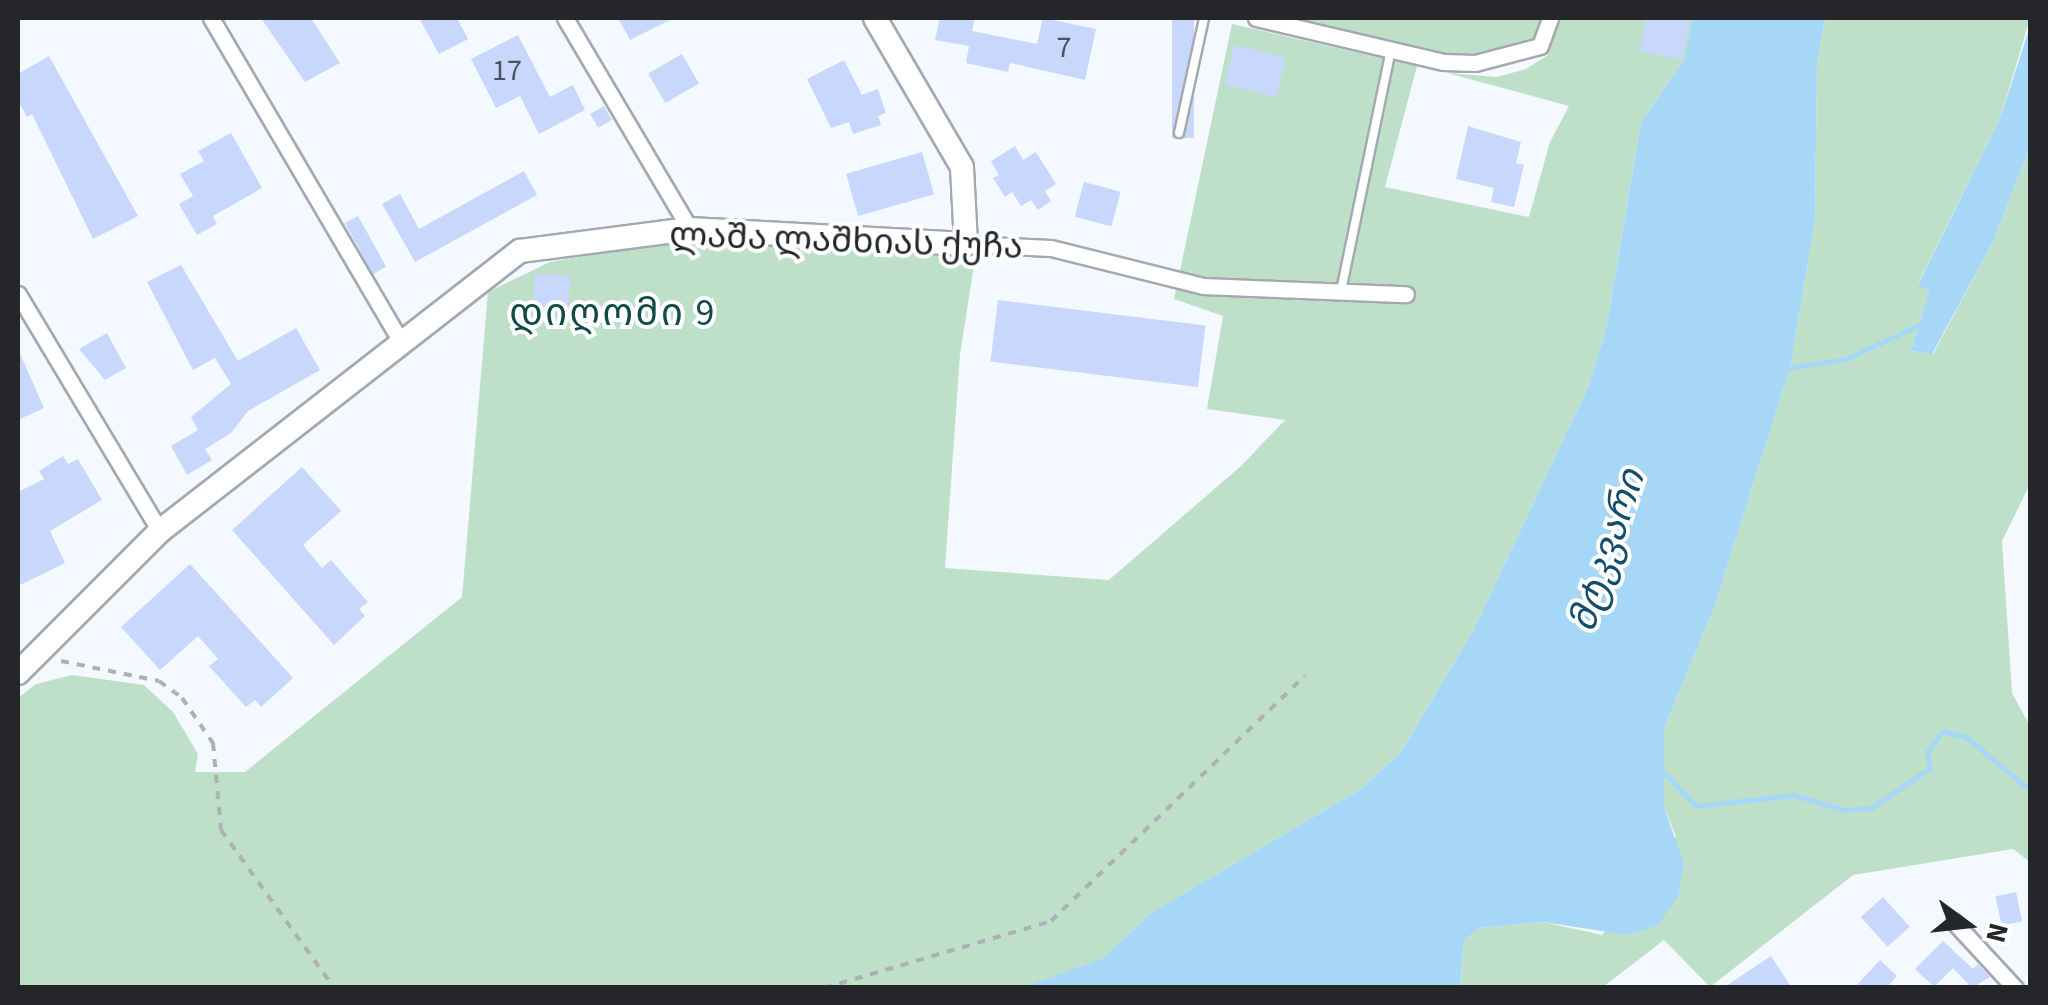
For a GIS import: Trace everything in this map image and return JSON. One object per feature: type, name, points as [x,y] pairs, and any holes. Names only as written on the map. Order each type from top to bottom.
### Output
[{"type":"street","points":[[211,18],[402,344]]},
{"type":"street","points":[[565,18],[690,229]]},
{"type":"street","points":[[876,18],[962,166],[966,244]]},
{"type":"street","points":[[1256,18],[1391,50],[1475,64],[1527,54],[1540,46],[1550,18]]},
{"type":"street","name":"ლაშა ლაშხიას ქუჩა","points":[[18,673],[160,531],[520,251],[690,229],[1051,248],[1203,286],[1340,295],[1406,294]]},
{"type":"street","points":[[18,294],[160,531]]},
{"type":"street","points":[[1954,922],[2014,988]]},
{"type":"lane","points":[[1179,132],[1204,18]]},
{"type":"lane","points":[[1340,295],[1391,50]]},
{"type":"path","points":[[36,656],[159,681],[182,698],[213,743],[221,830],[334,988]]},
{"type":"path","points":[[824,988],[1051,922],[1305,676]]},
{"type":"green space","points":[[1293,18],[1541,18],[1542,26],[1535,40],[1478,55],[1440,54]]},
{"type":"green space","points":[[1558,18],[1693,18],[1693,27],[1684,60],[1641,122],[1606,329],[1589,385],[1473,631],[1401,752],[1361,789],[1152,912],[1103,958],[1025,988],[18,988],[18,698],[36,684],[72,675],[144,685],[173,712],[198,754],[195,772],[245,772],[462,597],[488,292],[550,262],[701,236],[975,259],[960,354],[945,568],[1109,580],[1241,466],[1285,420],[1207,409],[1223,316],[1174,299],[1232,24],[1417,66],[1385,187],[1529,217],[1550,142],[1569,106],[1447,73],[1497,77],[1526,69],[1548,55]]},
{"type":"green space","points":[[1825,18],[2030,18],[2001,116],[1918,284],[1929,291],[1911,351],[1933,354],[1993,242],[2030,147],[2030,484],[2002,541],[2012,693],[2030,726],[2030,862],[2013,849],[1853,875],[1710,987],[1664,940],[1603,987],[1460,987],[1464,940],[1480,928],[1543,922],[1602,935],[1676,836],[1664,807],[1664,728],[1714,608],[1790,368],[1815,220],[1817,63]]},
{"type":"water","name":"მტკვარი","points":[[1693,18],[1825,18],[1817,63],[1815,220],[1790,368],[1714,608],[1664,728],[1664,807],[1684,864],[1678,897],[1658,925],[1628,935],[1543,922],[1480,928],[1464,940],[1460,987],[1025,987],[1103,958],[1152,912],[1361,789],[1401,752],[1473,631],[1589,385],[1606,329],[1641,122],[1684,60]]},
{"type":"water","points":[[2030,26],[2030,147],[1993,242],[1932,354],[1911,351],[1929,291],[1918,285],[2001,116]]},
{"type":"building","points":[[261,18],[311,18],[340,63],[305,82]]},
{"type":"building","points":[[419,18],[457,18],[468,39],[439,54]]},
{"type":"building","points":[[618,18],[674,18],[630,40]]},
{"type":"building","points":[[940,18],[975,18],[972,31],[1037,44],[1043,18],[1096,29],[1085,80],[1010,63],[1008,72],[966,63],[969,46],[935,40]]},
{"type":"building","points":[[1172,18],[1194,18],[1194,138],[1172,138]]},
{"type":"building","points":[[1646,18],[1690,19],[1683,59],[1640,52]]},
{"type":"building","points":[[518,35],[550,97],[573,85],[585,110],[539,134],[520,96],[496,108],[471,59]]},
{"type":"building","points":[[1234,45],[1286,57],[1276,97],[1225,85]]},
{"type":"building","points":[[682,54],[699,83],[665,103],[648,74]]},
{"type":"building","points":[[49,56],[138,216],[93,239],[32,114],[27,117],[18,101],[18,74]]},
{"type":"building","points":[[844,60],[862,95],[878,89],[886,113],[878,116],[881,125],[853,134],[849,122],[831,128],[807,79]]},
{"type":"building","points":[[604,106],[612,120],[598,128],[590,114]]},
{"type":"building","points":[[1468,126],[1521,142],[1516,163],[1524,165],[1514,207],[1491,202],[1494,188],[1456,179]]},
{"type":"building","points":[[231,133],[262,188],[213,216],[217,224],[197,235],[179,204],[193,196],[180,174],[204,161],[198,151]]},
{"type":"building","points":[[1015,146],[1023,160],[1036,152],[1056,184],[1045,191],[1051,201],[1038,210],[1031,200],[1021,206],[1012,192],[1005,197],[993,178],[999,175],[991,161]]},
{"type":"building","points":[[922,152],[934,194],[858,216],[846,174]]},
{"type":"building","points":[[524,171],[537,195],[415,262],[382,204],[400,194],[419,229]]},
{"type":"building","points":[[1084,182],[1121,192],[1111,227],[1075,217]]},
{"type":"building","points":[[358,216],[386,267],[373,274],[345,223]]},
{"type":"building","points":[[181,265],[238,361],[296,328],[320,370],[248,411],[231,433],[205,449],[212,460],[187,475],[171,446],[198,430],[191,417],[231,384],[215,358],[193,370],[147,282]]},
{"type":"building","points":[[535,274],[570,276],[568,307],[533,305]]},
{"type":"building","points":[[998,300],[1205,325],[1198,387],[990,362]]},
{"type":"building","points":[[107,333],[126,368],[105,380],[79,349]]},
{"type":"building","points":[[18,349],[44,408],[18,420]]},
{"type":"building","points":[[63,456],[68,464],[78,459],[102,500],[50,531],[65,563],[18,586],[18,492],[44,479],[39,471]]},
{"type":"building","points":[[302,467],[341,511],[303,545],[322,568],[331,560],[368,602],[359,609],[365,616],[334,645],[232,530]]},
{"type":"building","points":[[190,564],[293,678],[261,707],[255,700],[246,707],[209,666],[218,659],[198,636],[160,670],[121,627]]},
{"type":"building","points":[[2016,892],[2022,921],[2002,926],[1995,896]]},
{"type":"building","points":[[1883,897],[1910,927],[1887,947],[1861,917]]},
{"type":"building","points":[[1943,941],[1973,969],[1978,964],[1990,977],[1972,988],[1953,968],[1934,987],[1915,969]]},
{"type":"building","points":[[1771,956],[1792,988],[1723,988]]},
{"type":"building","points":[[1880,960],[1897,976],[1886,988],[1854,988]]},
{"type":"waterway","points":[[1787,368],[1846,359],[1919,325]]},
{"type":"waterway","points":[[1654,762],[1696,806],[1794,795],[1843,810],[1871,808],[1930,768],[1927,752],[1942,731],[1966,737],[2030,790]]},
{"type":"district","name":"დიღომი 9","points":[[613,314]]}]
